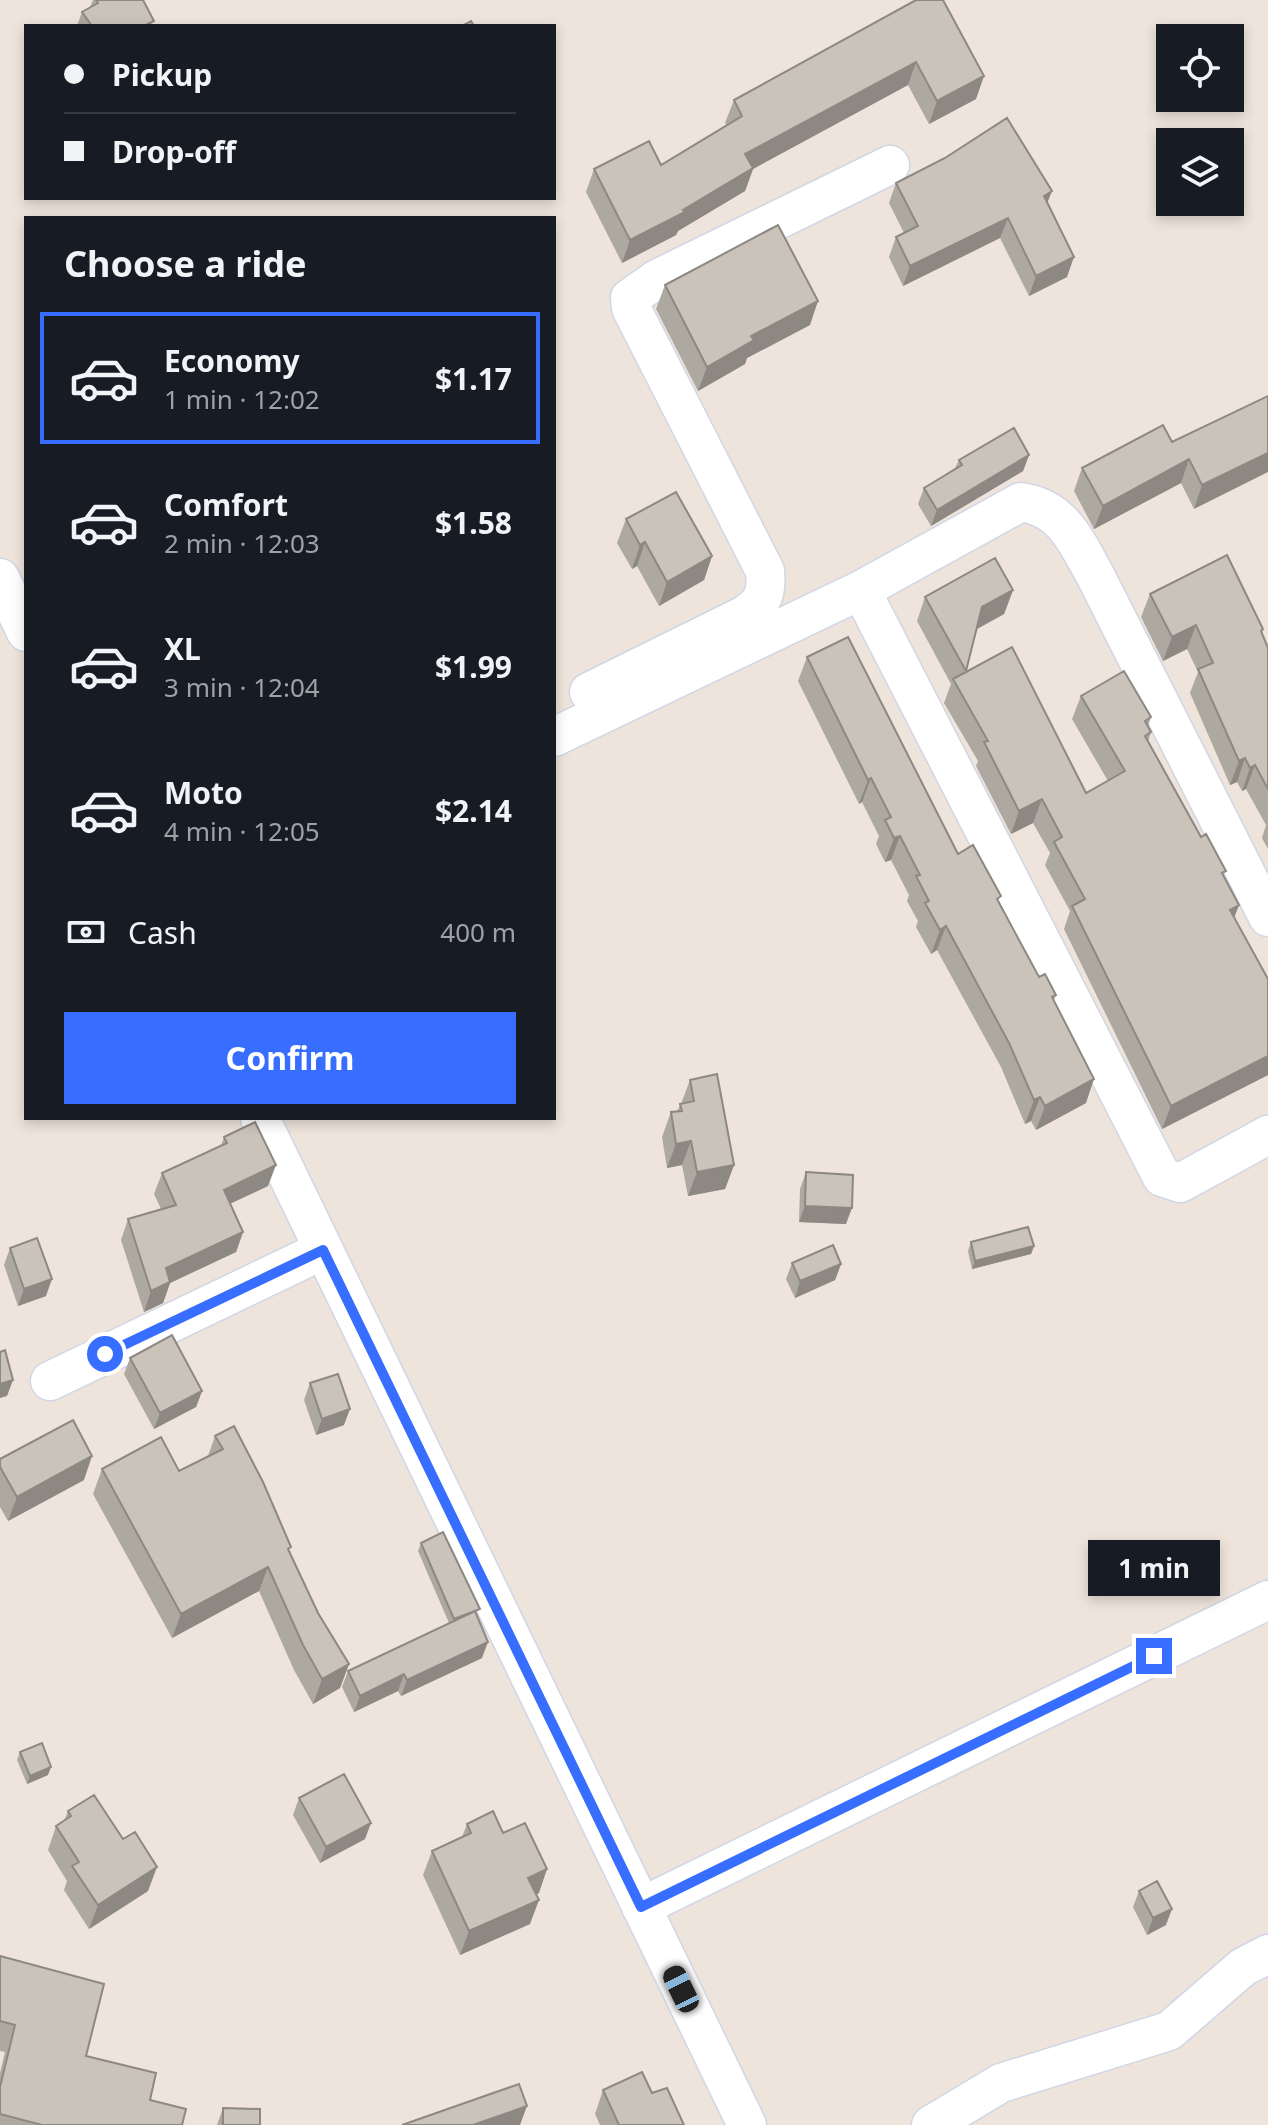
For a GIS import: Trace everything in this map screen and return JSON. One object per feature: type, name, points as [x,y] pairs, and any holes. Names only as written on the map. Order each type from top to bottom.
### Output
[{"type":"street","points":[[556,708],[745,615],[762,604],[767,588],[765,571],[631,308],[630,298],[657,279],[890,165]]},
{"type":"street","points":[[556,736],[861,590],[1021,502],[1052,512],[1069,529],[1268,917]]},
{"type":"street","points":[[0,578],[24,628]]},
{"type":"street","points":[[861,590],[1162,1177],[1180,1183],[1268,1135]]},
{"type":"street","points":[[261,1120],[747,2125]]},
{"type":"street","points":[[50,1381],[323,1250]]},
{"type":"street","points":[[641,1907],[1268,1600]]},
{"type":"street","points":[[931,2125],[1001,2083],[1169,2031],[1243,1967],[1268,1954]]},
{"type":"building","points":[[96,0],[143,0],[154,21],[148,24],[91,24],[82,12],[98,3]]},
{"type":"building","points":[[916,0],[943,0],[984,76],[937,101],[916,62],[745,154],[753,168],[683,210],[685,212],[630,240],[594,169],[649,141],[661,165],[742,116],[734,100]]},
{"type":"building","points":[[1007,118],[1052,191],[1044,196],[1074,257],[1036,276],[1008,218],[910,266],[896,237],[918,226],[896,183],[945,158]]},
{"type":"building","points":[[778,225],[818,301],[751,336],[754,340],[707,367],[665,285]]},
{"type":"building","points":[[1268,396],[1268,453],[1202,485],[1189,459],[1103,506],[1082,468],[1163,425],[1172,442]]},
{"type":"building","points":[[1014,428],[1029,455],[937,510],[924,488],[962,465],[959,460]]},
{"type":"building","points":[[676,492],[712,556],[667,582],[645,542],[640,545],[626,519]]},
{"type":"building","points":[[1227,555],[1263,629],[1261,631],[1268,648],[1268,789],[1255,765],[1250,768],[1245,758],[1239,761],[1198,669],[1213,663],[1196,625],[1172,637],[1150,594]]},
{"type":"building","points":[[995,558],[1013,590],[982,607],[966,671],[925,597]]},
{"type":"building","points":[[848,637],[958,854],[973,845],[1001,896],[997,899],[1039,977],[1045,974],[1056,995],[1052,997],[1094,1079],[1045,1106],[1040,1097],[1034,1100],[1009,1043],[946,926],[940,930],[925,903],[929,901],[916,876],[920,875],[900,836],[894,838],[885,820],[891,817],[871,778],[868,780],[807,657]]},
{"type":"building","points":[[1012,647],[1086,793],[1125,771],[1081,696],[1124,671],[1151,717],[1145,721],[1151,732],[1145,736],[1201,837],[1206,834],[1226,871],[1222,873],[1239,905],[1230,910],[1268,979],[1268,1056],[1171,1106],[1072,906],[1085,899],[1054,842],[1062,837],[1042,799],[1019,811],[984,742],[988,741],[953,679]]},
{"type":"building","points":[[717,1074],[734,1165],[697,1172],[691,1141],[676,1144],[671,1112],[682,1111],[680,1104],[694,1101],[690,1080]]},
{"type":"building","points":[[255,1122],[276,1165],[224,1190],[243,1232],[166,1268],[170,1282],[151,1291],[128,1219],[176,1205],[162,1173],[227,1143],[224,1137]]},
{"type":"building","points":[[806,1172],[853,1175],[852,1208],[805,1206]]},
{"type":"building","points":[[1028,1227],[1034,1246],[975,1261],[971,1242]]},
{"type":"building","points":[[37,1238],[52,1279],[24,1289],[10,1248]]},
{"type":"building","points":[[833,1245],[841,1264],[800,1281],[792,1263]]},
{"type":"building","points":[[172,1335],[202,1391],[160,1413],[130,1358]]},
{"type":"building","points":[[5,1350],[13,1380],[0,1384],[0,1352]]},
{"type":"building","points":[[338,1374],[350,1409],[322,1419],[310,1383]]},
{"type":"building","points":[[73,1420],[92,1456],[17,1497],[0,1467],[0,1459]]},
{"type":"building","points":[[234,1426],[263,1482],[291,1547],[288,1549],[318,1613],[349,1664],[322,1679],[268,1567],[181,1614],[102,1469],[161,1437],[179,1471],[223,1449],[215,1436]]},
{"type":"building","points":[[443,1532],[480,1609],[454,1619],[421,1543]]},
{"type":"building","points":[[475,1611],[488,1642],[407,1680],[404,1674],[360,1696],[348,1671]]},
{"type":"building","points":[[42,1743],[51,1767],[30,1776],[20,1752]]},
{"type":"building","points":[[344,1774],[371,1823],[326,1847],[299,1798]]},
{"type":"building","points":[[94,1795],[123,1839],[135,1832],[157,1867],[98,1905],[72,1866],[79,1862],[56,1826],[71,1816],[68,1811]]},
{"type":"building","points":[[493,1811],[503,1833],[525,1823],[547,1869],[528,1878],[539,1900],[469,1931],[432,1851],[471,1833],[467,1824]]},
{"type":"building","points":[[1157,1881],[1172,1909],[1153,1918],[1139,1891]]},
{"type":"building","points":[[0,1956],[104,1984],[86,2056],[156,2073],[150,2100],[186,2109],[182,2125],[42,2125],[0,2114],[0,2087],[15,2025],[0,2021]]},
{"type":"building","points":[[642,2072],[652,2093],[667,2088],[684,2125],[619,2125],[603,2090]]},
{"type":"building","points":[[519,2084],[527,2106],[473,2125],[402,2125]]},
{"type":"building","points":[[223,2108],[260,2109],[260,2125],[223,2125]]},
{"type":"route","points":[[105,1354],[323,1250],[641,1907],[1154,1656]]}]
